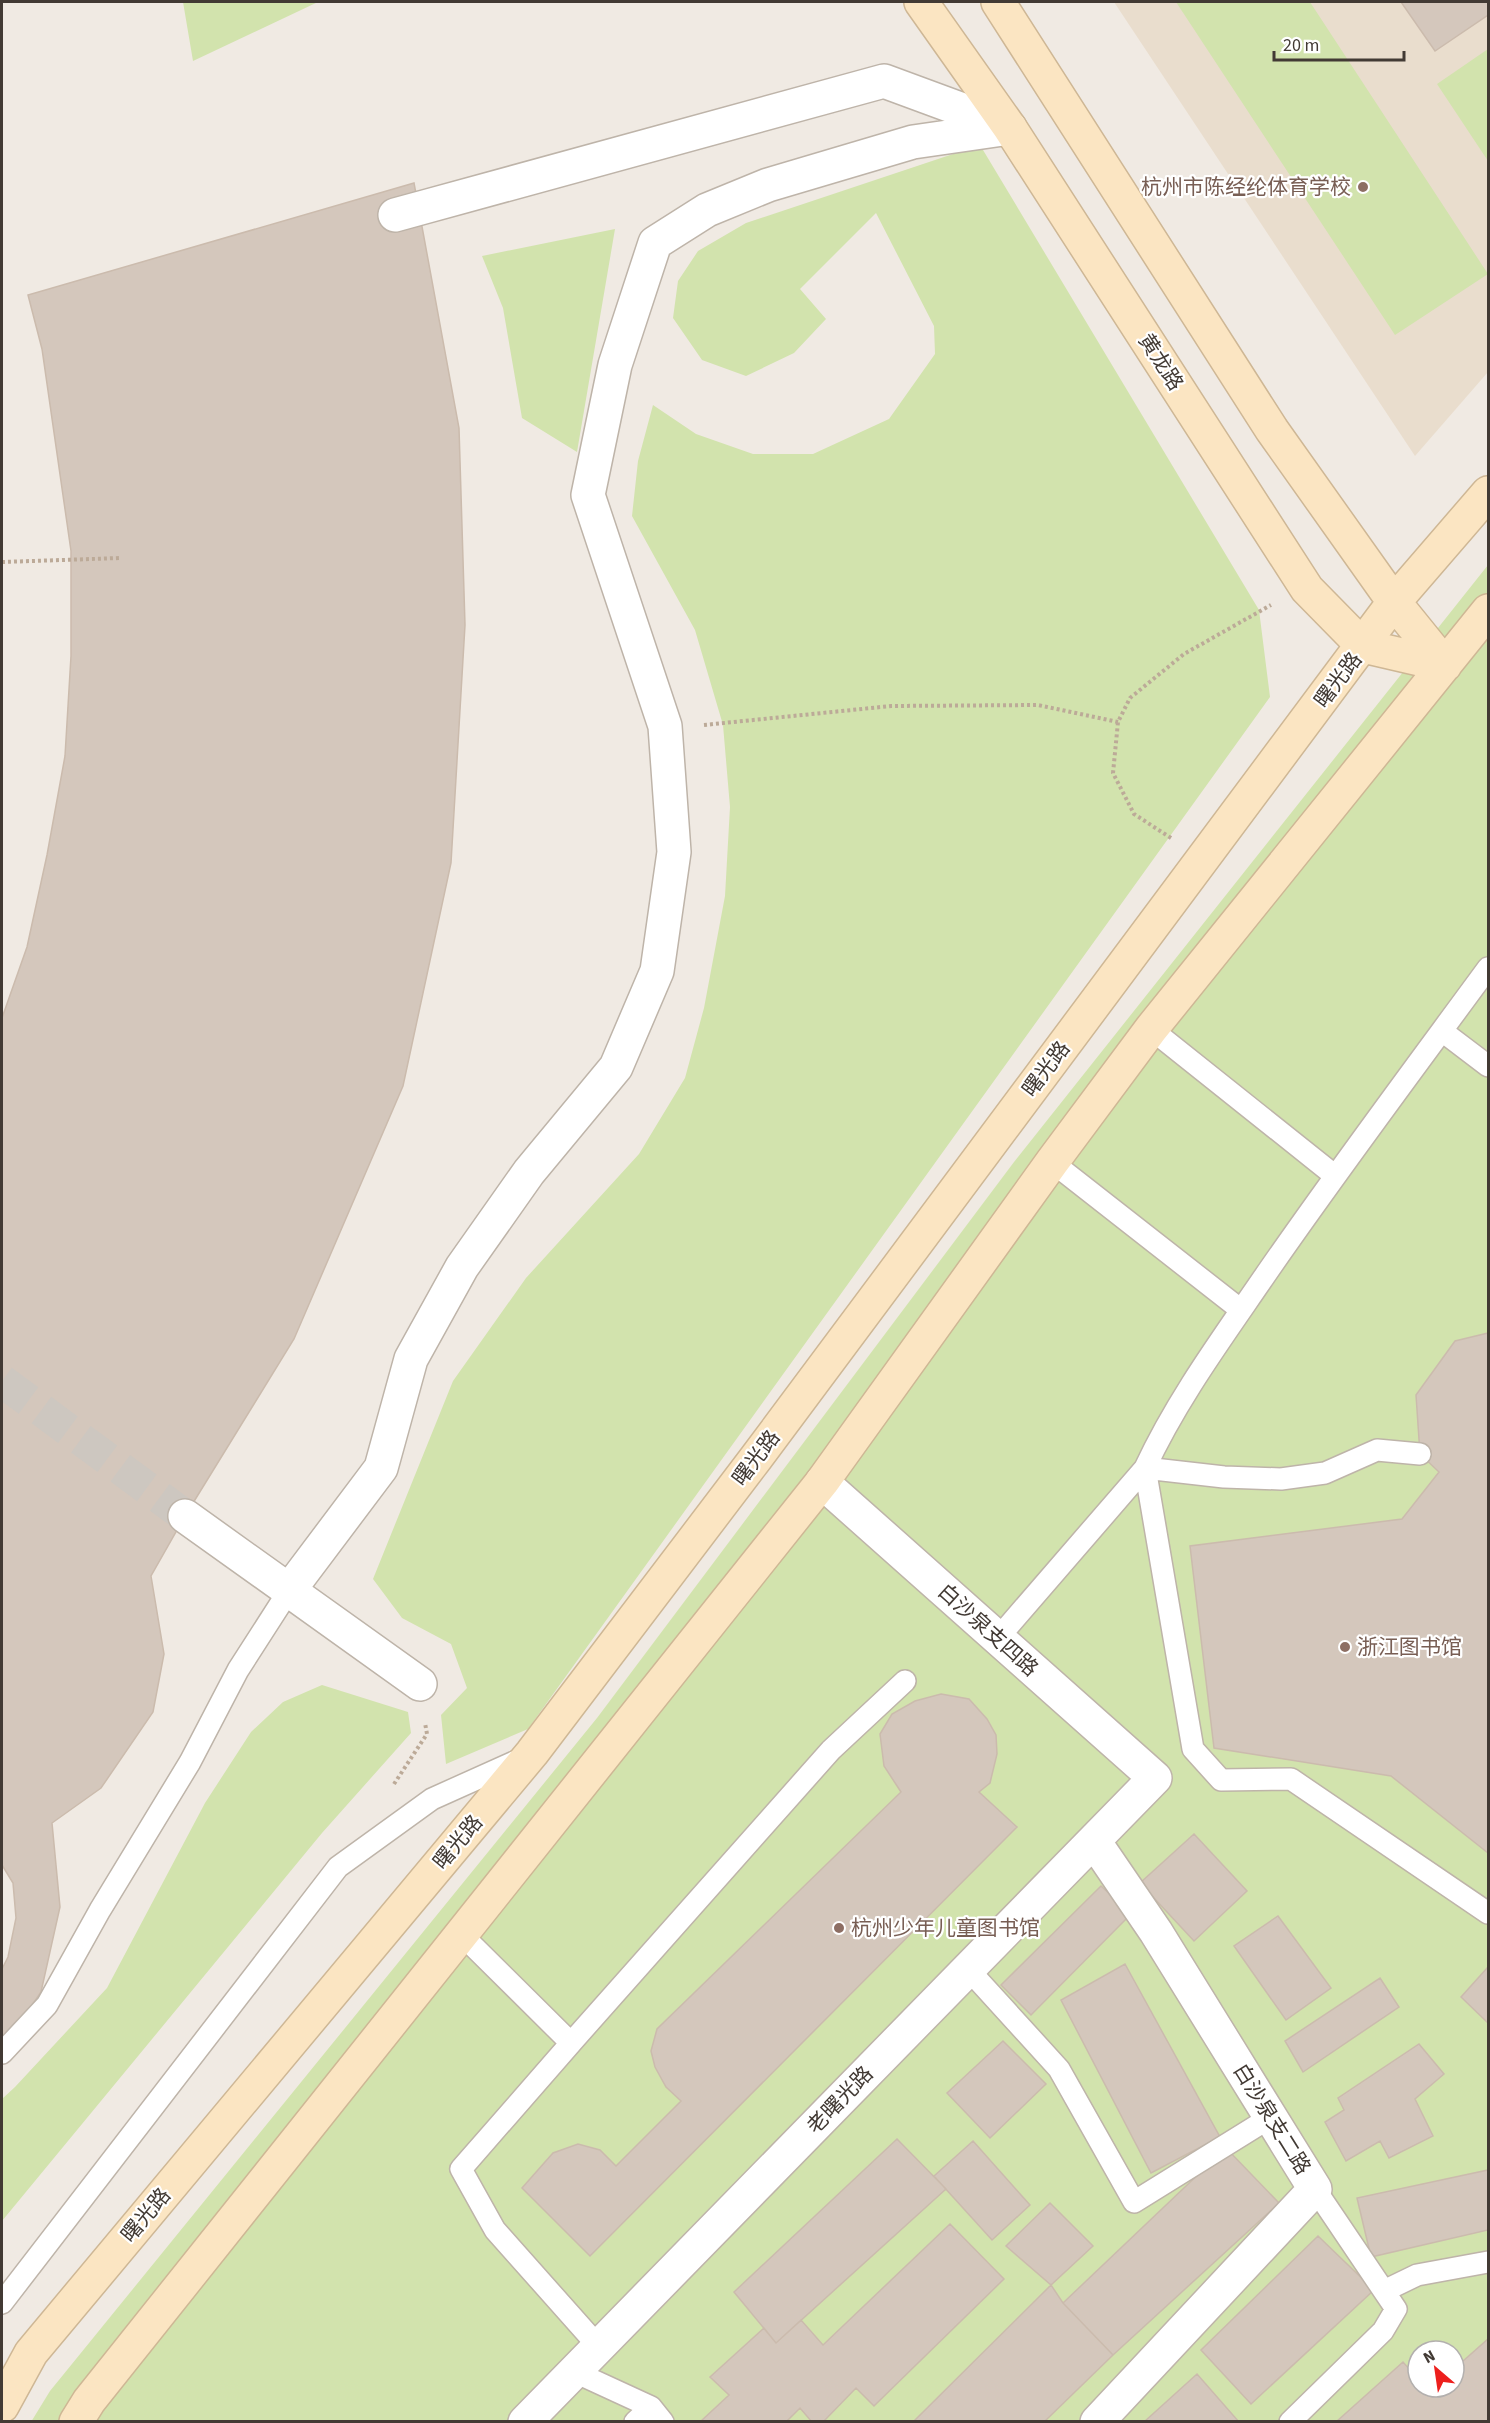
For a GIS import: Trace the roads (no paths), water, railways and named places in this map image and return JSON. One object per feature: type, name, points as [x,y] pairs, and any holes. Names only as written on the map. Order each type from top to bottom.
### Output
[{"type":"main road","name":"黄龙路","points":[[921,2],[1010,128],[1307,589],[1363,646]]},
{"type":"main road","points":[[998,2],[1272,430],[1394,602],[1445,665]]},
{"type":"main road","name":"曙光路","points":[[2,2406],[31,2353],[532,1753],[756,1458],[1394,602],[1488,493]]},
{"type":"main road","points":[[76,2421],[96,2392],[822,1482],[1052,1162],[1151,1029],[1488,611]]},
{"type":"main road","points":[[1363,646],[1445,665]]},
{"type":"street","points":[[395,215],[884,81],[1010,128]]},
{"type":"street","points":[[290,1589],[381,1468],[411,1359],[462,1267],[529,1172],[616,1067],[657,971],[674,852],[665,726],[588,495],[615,365],[655,243],[707,210],[768,185],[913,142],[1010,128]]},
{"type":"street","name":"白沙泉支四路","points":[[822,1482],[1155,1778]]},
{"type":"street","points":[[185,1516],[420,1684]]},
{"type":"street","name":"老曙光路","points":[[525,2421],[1155,1778]]},
{"type":"street","name":"白沙泉支二路","points":[[1094,1841],[1156,1932],[1315,2189],[1096,2421]]},
{"type":"lane","points":[[998,1638],[1145,1468],[1164,1428],[1241,1310],[1334,1176],[1488,968]]},
{"type":"lane","points":[[1151,1029],[1334,1176]]},
{"type":"lane","points":[[1442,1031],[1488,1066]]},
{"type":"lane","points":[[1052,1162],[1241,1310]]},
{"type":"lane","points":[[1145,1468],[1224,1477],[1281,1479],[1325,1473],[1377,1450],[1420,1454]]},
{"type":"lane","points":[[1145,1468],[1193,1749],[1221,1779],[1291,1779],[1488,1913]]},
{"type":"lane","points":[[2,2053],[47,2005],[100,1910],[190,1762],[238,1670],[290,1589]]},
{"type":"lane","points":[[599,2347],[495,2229],[461,2169],[831,1750],[905,1681]]},
{"type":"lane","points":[[2,2303],[338,1867],[432,1799],[532,1753]]},
{"type":"lane","points":[[462,1935],[571,2043]]},
{"type":"lane","points":[[968,1969],[1059,2069],[1134,2202],[1271,2117]]},
{"type":"lane","points":[[1290,2421],[1383,2331],[1396,2309],[1315,2189]]},
{"type":"lane","points":[[1384,2291],[1417,2275],[1488,2262]]},
{"type":"lane","points":[[575,2372],[657,2414]]},
{"type":"lane","points":[[635,2421],[657,2414]]},
{"type":"tunnel","points":[[2,1381],[185,1516]]},
{"type":"place","name":"杭州市陈经纶体育学校","points":[[1363,187]]},
{"type":"place","name":"浙江图书馆","points":[[1345,1647]]},
{"type":"place","name":"杭州少年儿童图书馆","points":[[839,1928]]}]
